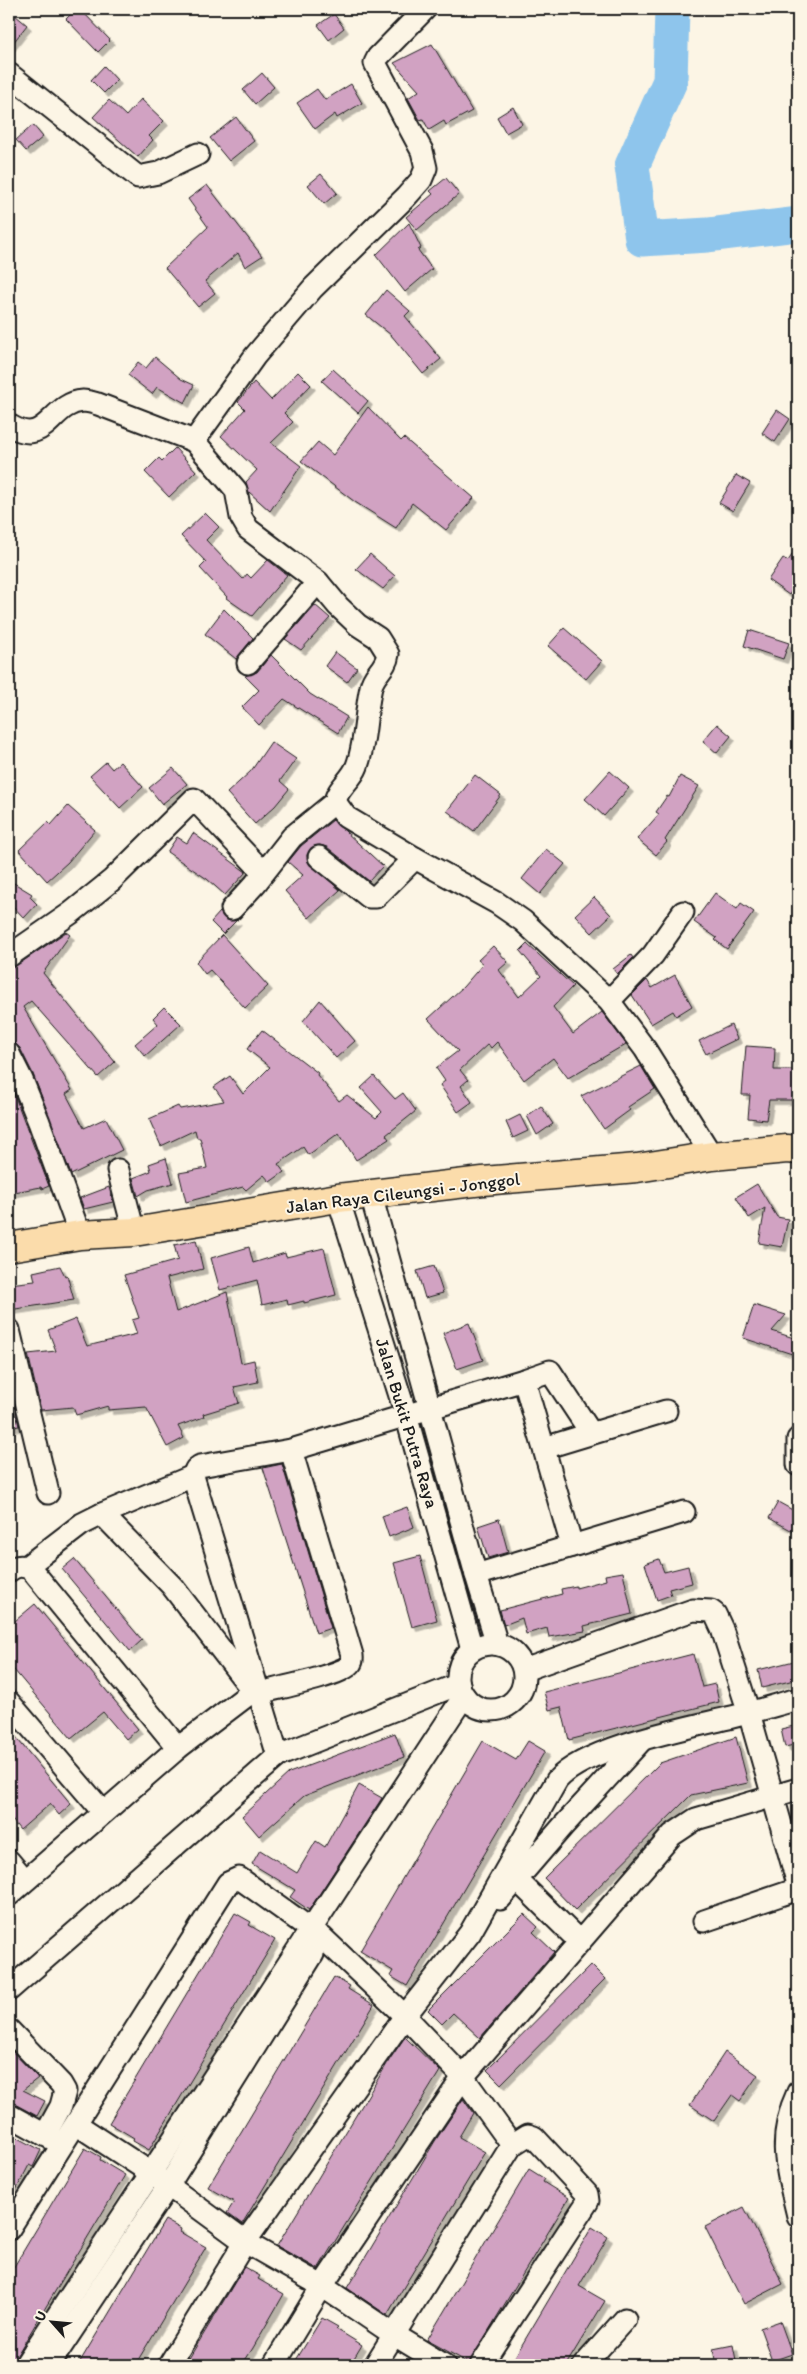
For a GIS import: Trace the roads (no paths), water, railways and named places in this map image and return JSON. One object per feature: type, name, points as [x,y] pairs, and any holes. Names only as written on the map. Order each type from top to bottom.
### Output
[{"type":"main road","name":"Jalan Raya Cileungsi - Jonggol","points":[[9,1247],[80,1235],[134,1232],[338,1198],[483,1181],[637,1168],[712,1156],[787,1149],[798,1150]]},
{"type":"street","points":[[194,441],[255,356],[306,296],[406,197],[424,174],[426,159],[375,63],[378,57],[425,9]]},
{"type":"street","points":[[9,74],[138,177],[158,173],[198,154]]},
{"type":"street","points":[[9,425],[29,433],[42,429],[57,412],[69,405],[83,401],[98,404],[194,441],[236,490],[241,517],[248,529],[318,582],[344,612],[358,625],[378,638],[388,654],[386,663],[371,684],[356,768],[336,796],[335,802],[292,837],[232,910]]},
{"type":"street","points":[[248,663],[318,582]]},
{"type":"street","points":[[9,956],[112,880],[194,799],[263,872]]},
{"type":"street","points":[[335,802],[346,817],[497,903],[523,921],[609,1001],[645,1049],[712,1156]]},
{"type":"street","points":[[319,858],[369,896],[376,897],[415,858]]},
{"type":"street","points":[[609,1001],[653,955],[683,912]]},
{"type":"street","points":[[9,1054],[35,1113],[80,1235]]},
{"type":"street","points":[[118,1170],[134,1232]]},
{"type":"street","name":"Jalan Bukit Putra Raya","points":[[371,1195],[476,1575],[497,1644]]},
{"type":"street","name":"Jalan Bukit Putra Raya","points":[[338,1198],[406,1415],[472,1649]]},
{"type":"street","points":[[9,1330],[48,1494]]},
{"type":"street","points":[[13,1570],[82,1524],[193,1476],[200,1466],[291,1450],[550,1371],[591,1433]]},
{"type":"street","points":[[524,1380],[572,1546]]},
{"type":"street","points":[[544,1448],[666,1410]]},
{"type":"street","points":[[798,1439],[798,1465]]},
{"type":"street","points":[[9,1895],[178,1748],[256,1692],[310,1681],[345,1668],[351,1663],[352,1655],[291,1450]]},
{"type":"street","points":[[193,1476],[256,1692],[278,1756]]},
{"type":"street","points":[[476,1575],[684,1512]]},
{"type":"street","points":[[102,1514],[172,1586],[256,1692]]},
{"type":"street","points":[[13,1570],[44,1583],[178,1748]]},
{"type":"street","points":[[524,1670],[693,1610],[706,1610],[715,1614],[722,1629],[749,1713],[798,1884]]},
{"type":"street","points":[[484,1644],[497,1644],[509,1648],[519,1657],[524,1670],[524,1683],[520,1695],[510,1704],[498,1710],[485,1710],[465,1695],[458,1671],[463,1659],[472,1649],[484,1644]]},
{"type":"street","points":[[9,1990],[278,1756],[465,1695]]},
{"type":"street","points":[[49,2365],[168,2186],[318,1934],[465,1695]]},
{"type":"street","points":[[470,1933],[557,1780],[566,1770],[594,1756],[642,1739],[798,1699]]},
{"type":"street","points":[[9,1702],[103,1812]]},
{"type":"street","points":[[169,2365],[245,2242],[405,2016],[470,1933],[642,1739]]},
{"type":"street","points":[[274,2365],[322,2286],[463,2077],[672,1835],[696,1819],[798,1789]]},
{"type":"street","points":[[545,1803],[563,1826]]},
{"type":"street","points":[[9,1861],[25,1880]]},
{"type":"street","points":[[54,2139],[76,2124],[228,1883],[239,1878],[248,1882],[318,1934],[405,2016],[463,2077],[512,2145]]},
{"type":"street","points":[[517,1880],[579,1941]]},
{"type":"street","points":[[704,1921],[798,1889]]},
{"type":"street","points":[[26,2365],[150,2173],[318,1934]]},
{"type":"street","points":[[9,2030],[61,2084],[65,2091],[54,2139],[9,2229]]},
{"type":"street","points":[[798,2092],[790,2109],[784,2145],[798,2216]]},
{"type":"street","points":[[9,2115],[54,2139]]},
{"type":"street","points":[[76,2124],[150,2173],[245,2242],[322,2286],[393,2334],[444,2365]]},
{"type":"street","points":[[376,2365],[393,2334],[512,2145],[523,2136],[532,2136],[587,2194],[588,2201],[481,2365]]},
{"type":"street","points":[[584,2365],[626,2319]]},
{"type":"waterway","points":[[672,9],[670,81],[632,166],[642,239],[708,235],[798,224]]}]
